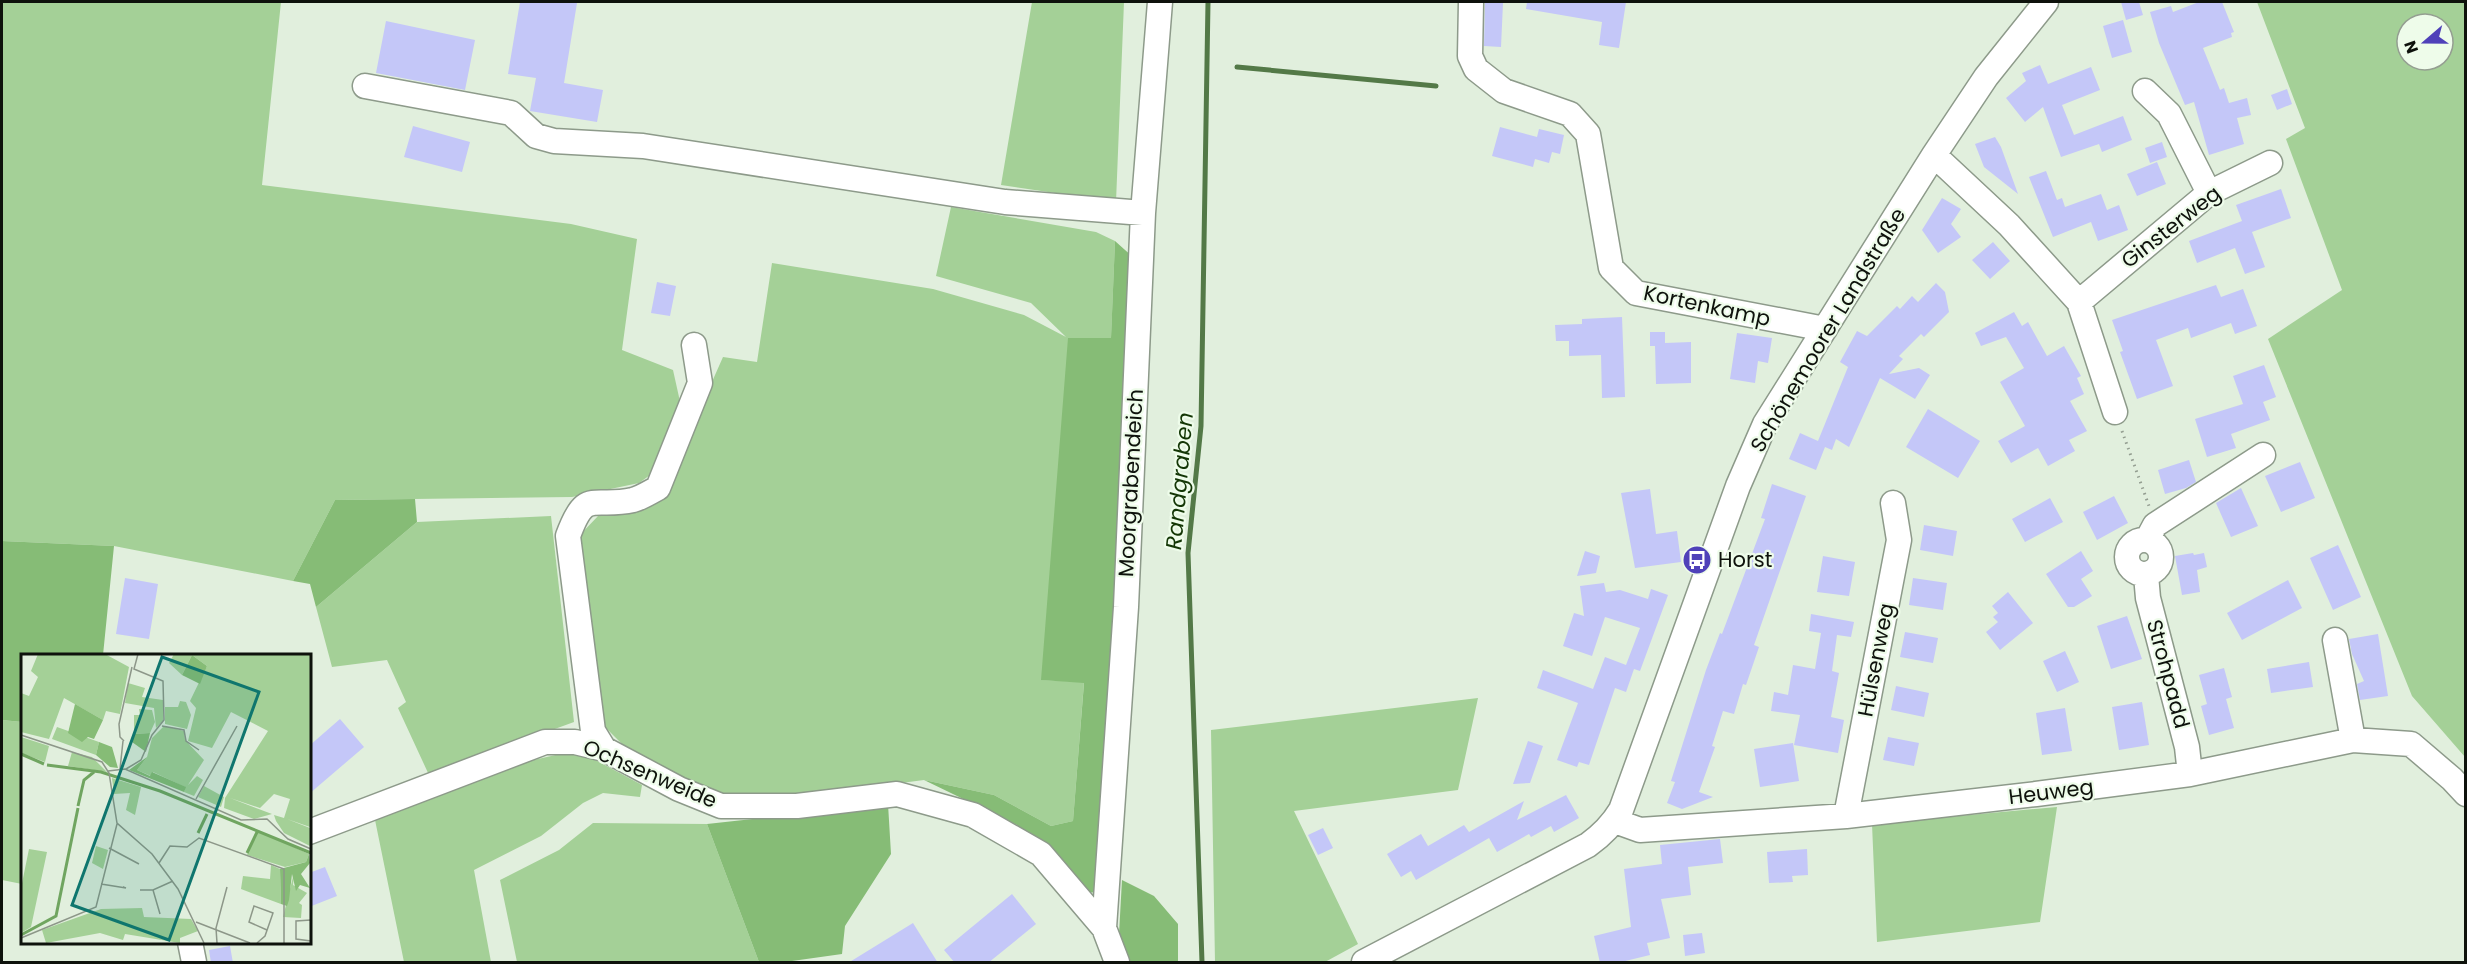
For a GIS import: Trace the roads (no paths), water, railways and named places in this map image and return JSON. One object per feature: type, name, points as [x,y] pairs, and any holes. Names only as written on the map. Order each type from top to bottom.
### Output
[{"type":"street","name":"Moorgrabendeich","points":[[1117,963],[1104,928],[1126,607],[1143,213],[1160,2]]},
{"type":"street","name":"Kortenkamp","points":[[1472,2],[1470,56],[1476,69],[1504,91],[1570,114],[1588,134],[1611,268],[1636,293],[1825,329]]},
{"type":"street","name":"Schönemoorer Landstraße","points":[[1364,963],[1588,845],[1605,833],[1615,821],[1625,800],[1738,486],[1766,424],[1934,154],[1986,77],[2046,2]]},
{"type":"street","points":[[365,86],[511,113],[536,136],[554,141],[643,146],[1005,202],[1143,213]]},
{"type":"street","points":[[2145,91],[2169,114],[2209,193]]},
{"type":"street","points":[[1934,154],[2009,225],[2079,302],[2115,412]]},
{"type":"street","name":"Ginsterweg","points":[[2079,302],[2209,193],[2270,163]]},
{"type":"street","points":[[604,749],[593,730],[568,536],[577,511],[591,502],[633,500],[658,488],[700,383],[694,345]]},
{"type":"street","name":"Strohpadd","points":[[2190,774],[2187,747],[2148,598],[2146,575],[2133,571],[2126,560],[2127,554],[2132,544],[2263,455]]},
{"type":"street","name":"Hülsenweg","points":[[1846,816],[1899,540],[1893,504]]},
{"type":"street","points":[[2335,640],[2353,740]]},
{"type":"street","name":"Heuweg","points":[[1615,821],[1640,830],[1846,816],[2190,774],[2353,740],[2411,744],[2466,794]]},
{"type":"street","name":"Ochsenweide","points":[[310,832],[545,742],[575,742],[604,749],[679,789],[721,806],[797,806],[897,794],[974,815],[1041,854],[1104,928]]},
{"type":"street","points":[[190,943],[194,963]]},
{"type":"waterway","name":"Randgraben","points":[[1202,962],[1188,553],[1201,426],[1208,2]]},
{"type":"waterway","points":[[1237,67],[1436,86]]},
{"type":"place","name":"Horst","points":[[1697,560]]}]
